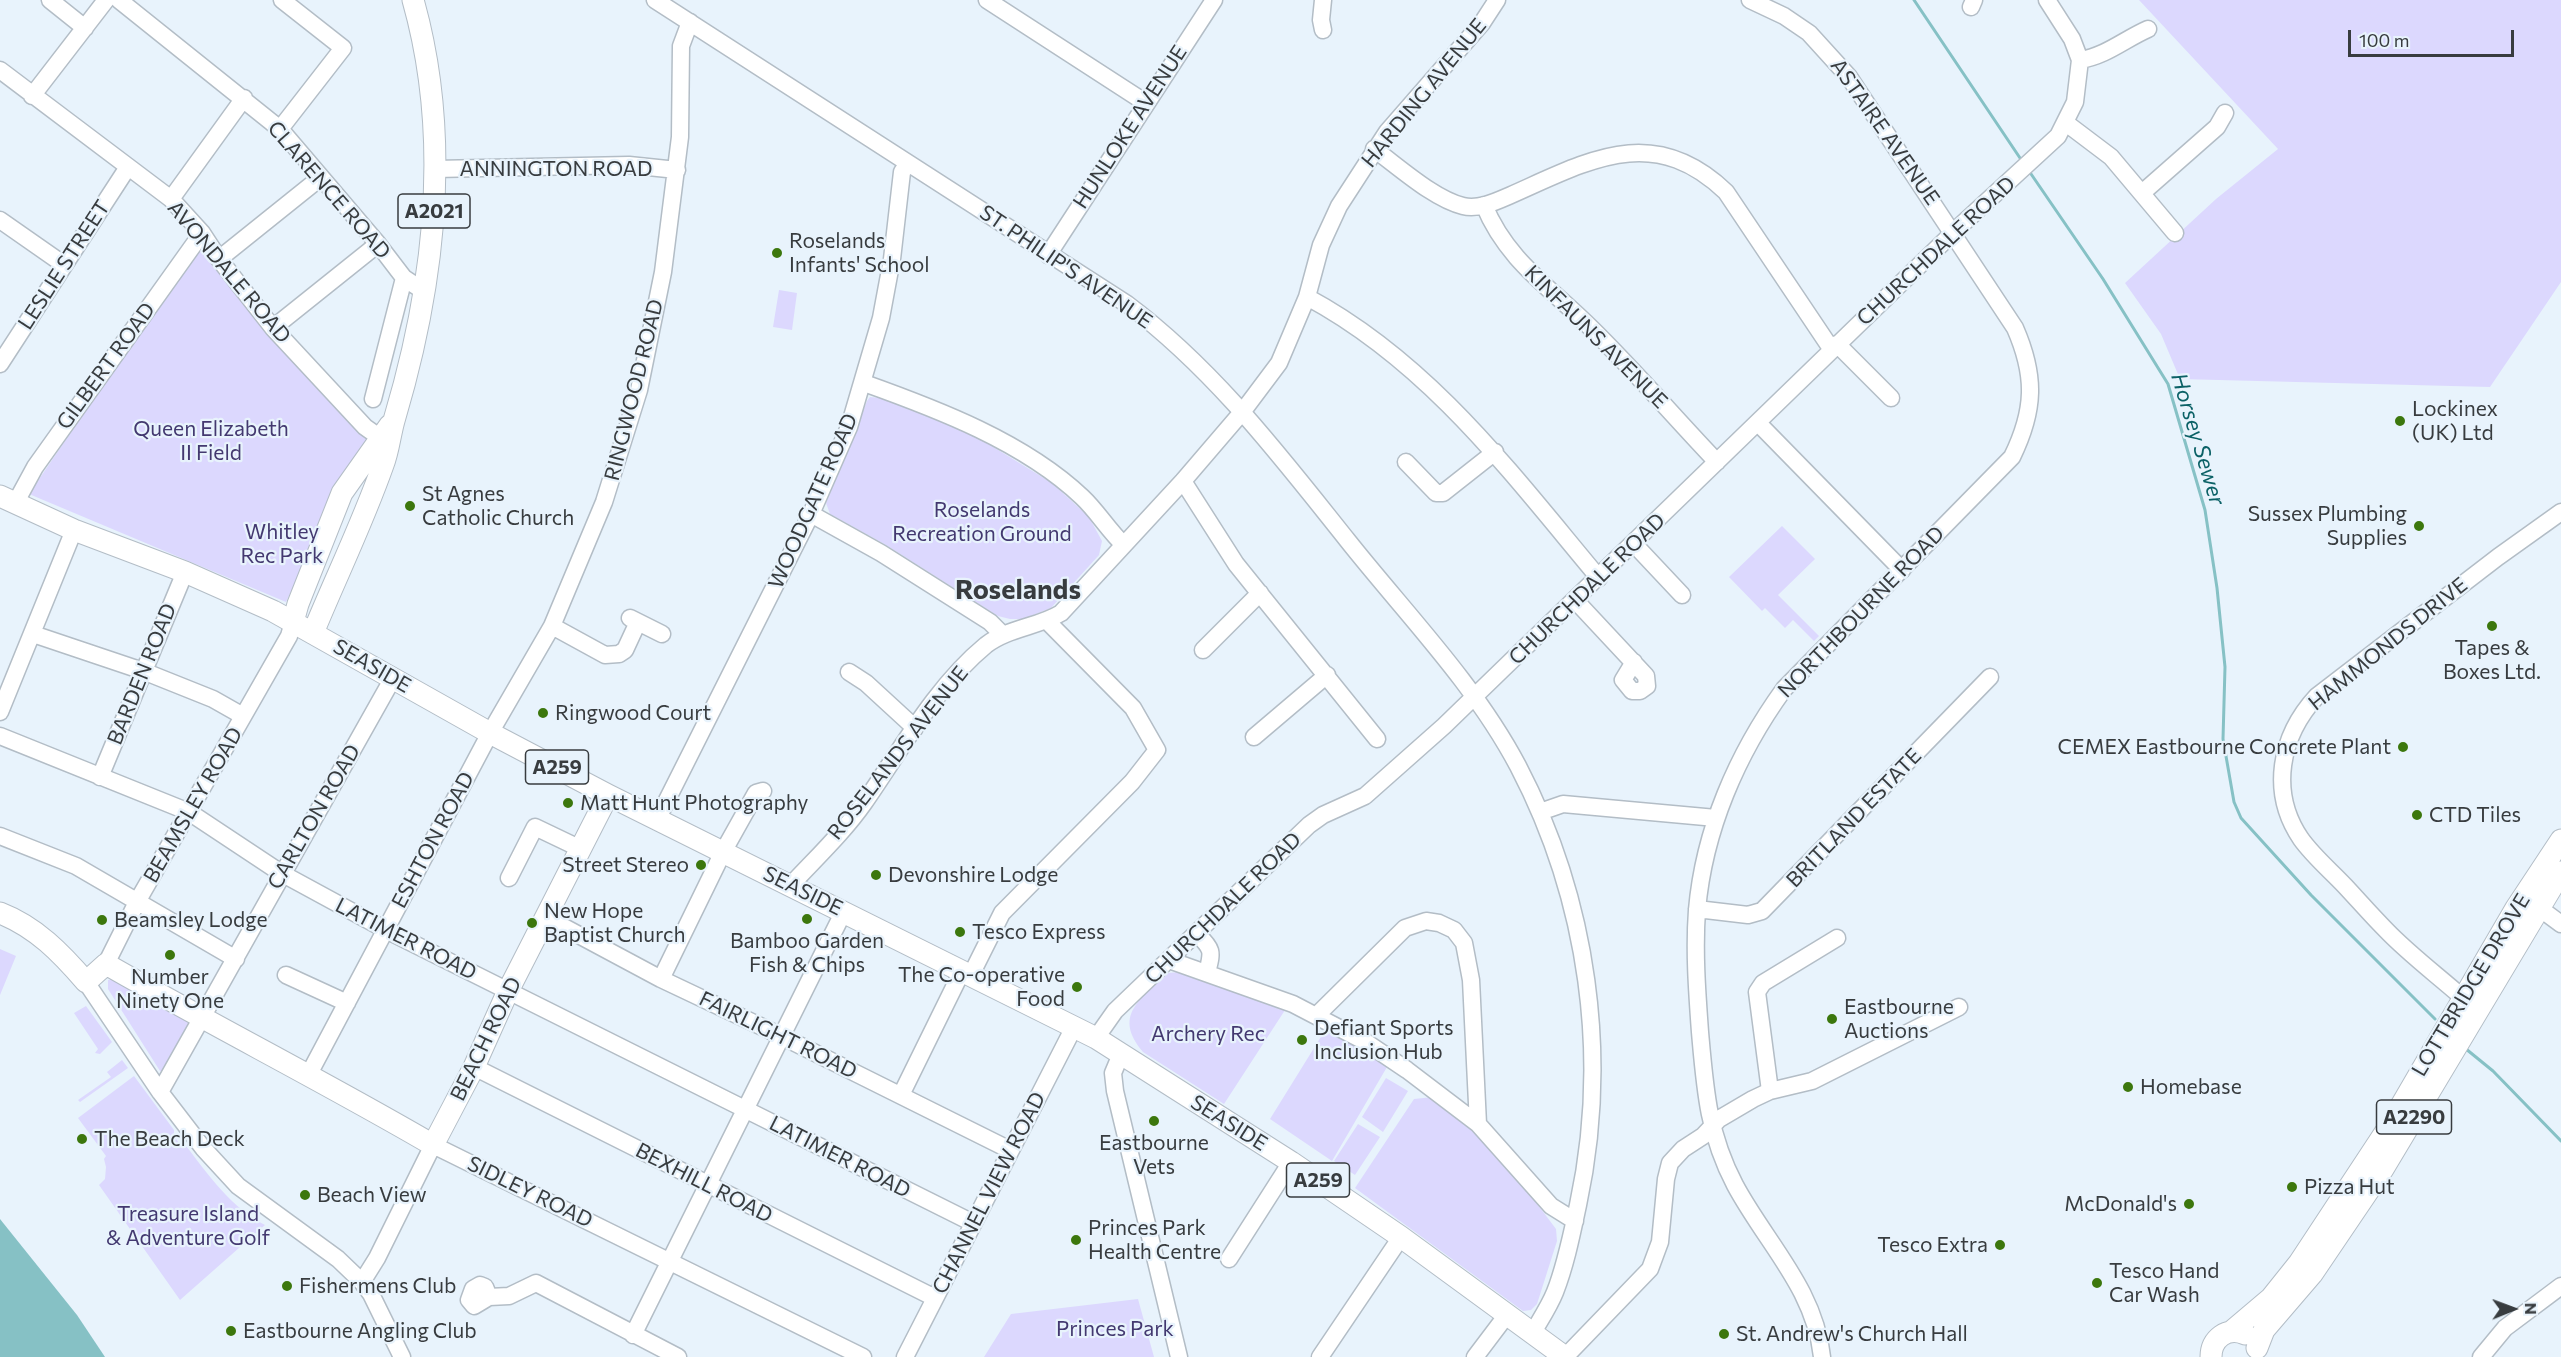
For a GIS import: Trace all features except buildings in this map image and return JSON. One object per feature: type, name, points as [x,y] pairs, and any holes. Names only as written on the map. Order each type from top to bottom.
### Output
[{"type":"main road","name":"A2021","points":[[293,622],[298,603],[336,507],[384,441],[394,419],[403,393],[425,292],[432,243],[435,169],[428,69],[413,0]]},
{"type":"main road","name":"A2021","points":[[313,633],[374,487],[384,441]]},
{"type":"main road","name":"SEASIDE","points":[[8,499],[75,530],[184,572],[293,622],[490,733],[608,795],[844,911],[1073,1029],[1096,1038],[1291,1162],[1401,1237],[1565,1357]]},
{"type":"main road","name":"BEACH ROAD","points":[[434,1145],[474,1067],[508,991],[608,795]]},
{"type":"main road","name":"LOTTBRIDGE DROVE","points":[[2211,1357],[2212,1347],[2216,1340],[2221,1335],[2232,1331],[2271,1298],[2299,1263],[2388,1128],[2462,997],[2561,840]]},
{"type":"main road","name":"LOTTBRIDGE DROVE","points":[[2258,1355],[2264,1330],[2312,1274],[2383,1169],[2561,872]]},
{"type":"main road","points":[[0,913],[15,919],[56,947],[86,981]]},
{"type":"main road","name":"BEAMSLEY ROAD","points":[[86,981],[106,964]]},
{"type":"main road","name":"SIDLEY ROAD","points":[[106,964],[434,1145]]},
{"type":"main road","points":[[2232,1331],[2248,1335],[2258,1355]]},
{"type":"street","points":[[50,0],[85,28]]},
{"type":"street","points":[[32,96],[106,0]]},
{"type":"street","name":"CLARENCE ROAD","points":[[119,0],[280,129],[404,278],[425,292]]},
{"type":"street","points":[[280,129],[343,48],[282,0]]},
{"type":"street","name":"ST. PHILIP'S AVENUE","points":[[655,0],[673,5],[690,21],[1048,255],[1127,304],[1154,325],[1195,361],[1243,411],[1475,697],[1517,765],[1540,812],[1563,875],[1590,1000],[1593,1063],[1591,1117],[1583,1181],[1575,1221],[1555,1293],[1532,1334]]},
{"type":"street","points":[[987,0],[1146,103]]},
{"type":"street","name":"HUNLOKE AVENUE","points":[[1048,255],[1214,0]]},
{"type":"street","points":[[1323,0],[1321,20],[1323,30]]},
{"type":"street","name":"HARDING AVENUE","points":[[1243,411],[1280,363],[1307,297],[1321,245],[1339,206],[1374,149],[1482,23],[1497,0]]},
{"type":"street","name":"ASTAIRE AVENUE","points":[[1750,0],[1784,16],[1809,33],[1830,54],[1867,102],[1954,232]]},
{"type":"street","points":[[2047,0],[2072,39],[2080,60],[2104,54],[2130,37],[2148,29]]},
{"type":"street","name":"RINGWOOD ROAD","points":[[490,733],[552,626],[604,502],[639,390],[663,272],[677,170],[682,105],[681,46],[690,21]]},
{"type":"street","name":"CHURCHDALE ROAD","points":[[1096,1038],[1114,1011],[1309,825],[1323,815],[1365,796],[1475,697],[1834,347],[2058,136],[2075,102],[2080,60]]},
{"type":"street","name":"AVONDALE ROAD","points":[[0,70],[171,200],[202,233],[219,259],[273,328],[365,427],[384,441]]},
{"type":"street","points":[[171,200],[244,98]]},
{"type":"street","points":[[2142,193],[2217,127],[2225,112]]},
{"type":"street","points":[[2066,123],[2106,153],[2175,233]]},
{"type":"street","points":[[1374,149],[1452,202],[1463,206],[1484,205],[1608,155],[1644,153],[1680,162],[1706,174],[1726,192],[1834,347],[1891,398]]},
{"type":"street","name":"WOODGATE ROAD","points":[[657,820],[811,514],[834,463],[864,382],[881,318],[892,259],[902,172],[908,163]]},
{"type":"street","name":"ANNINGTON ROAD","points":[[435,169],[629,165],[677,170]]},
{"type":"street","name":"LESLIE STREET","points":[[0,364],[128,167]]},
{"type":"street","points":[[219,259],[320,178]]},
{"type":"street","name":"KINFAUNS AVENUE","points":[[1484,205],[1495,231],[1514,256],[1591,328],[1717,462]]},
{"type":"street","points":[[0,220],[63,264]]},
{"type":"street","name":"NORTHBOURNE ROAD","points":[[1822,1357],[1810,1306],[1790,1268],[1736,1186],[1711,1127],[1697,989],[1697,909],[1716,818],[1750,742],[1784,689],[2012,457],[2021,438],[2028,415],[2031,393],[2025,349],[2015,328],[1954,232]]},
{"type":"street","name":"GILBERT ROAD","points":[[8,499],[35,466],[202,233]]},
{"type":"street","points":[[273,328],[378,244]]},
{"type":"street","points":[[373,399],[404,278]]},
{"type":"street","points":[[1307,297],[1350,321],[1384,346],[1453,406],[1495,452],[1599,578]]},
{"type":"street","points":[[864,382],[981,429],[1005,442],[1081,496],[1124,545]]},
{"type":"street","name":"ROSELANDS AVENUE","points":[[791,885],[862,806],[942,691],[973,657],[1003,635],[1047,621],[1061,613],[1183,481],[1243,411]]},
{"type":"street","points":[[1758,423],[1902,570]]},
{"type":"street","points":[[1406,462],[1436,493],[1443,493],[1495,452]]},
{"type":"street","points":[[1183,481],[1236,564],[1377,739]]},
{"type":"street","name":"HAMMONDS DRIVE","points":[[2462,997],[2386,931],[2306,845],[2285,805],[2282,786],[2284,756],[2294,727],[2317,696],[2498,557],[2561,512]]},
{"type":"street","points":[[811,514],[891,559],[990,622],[1003,635]]},
{"type":"street","points":[[0,712],[75,530]]},
{"type":"street","points":[[1634,544],[1682,595]]},
{"type":"street","name":"BARDEN ROAD","points":[[100,777],[184,572]]},
{"type":"street","points":[[1203,650],[1260,593]]},
{"type":"street","points":[[1575,600],[1634,662]]},
{"type":"street","points":[[552,626],[605,656],[612,656],[625,650],[634,620],[662,634]]},
{"type":"street","points":[[901,1095],[1002,913],[1132,782],[1157,750],[1133,708],[1047,621]]},
{"type":"street","name":"BEAMSLEY ROAD","points":[[106,964],[138,902],[289,636],[293,622]]},
{"type":"street","points":[[33,634],[143,671],[213,699],[243,716]]},
{"type":"street","points":[[849,672],[866,683],[915,728]]},
{"type":"street","points":[[1254,738],[1327,675]]},
{"type":"street","name":"BRITLAND ESTATE","points":[[1697,909],[1748,915],[1762,911],[1990,677]]},
{"type":"street","name":"CARLTON ROAD","points":[[160,1092],[236,959],[281,873],[393,678]]},
{"type":"street","name":"ESHTON ROAD","points":[[309,1074],[490,733]]},
{"type":"street","name":"LATIMER ROAD","points":[[0,736],[189,812],[281,873],[386,930],[973,1223]]},
{"type":"street","points":[[661,979],[723,852],[756,793],[763,791]]},
{"type":"street","points":[[1540,812],[1563,804],[1716,818]]},
{"type":"street","points":[[509,878],[535,827],[581,849]]},
{"type":"street","points":[[0,836],[76,866],[236,959]]},
{"type":"street","points":[[2516,908],[2538,907],[2561,924]]},
{"type":"street","points":[[633,1335],[844,911]]},
{"type":"street","name":"FAIRLIGHT ROAD","points":[[547,918],[661,979],[1010,1150]]},
{"type":"street","points":[[1317,1015],[1404,928],[1426,921],[1439,922],[1454,930],[1464,943],[1471,980],[1478,1124]]},
{"type":"street","points":[[1197,934],[1209,945],[1212,954],[1207,973]]},
{"type":"street","points":[[1770,1091],[1757,992],[1763,983],[1837,938]]},
{"type":"street","points":[[1169,960],[1317,1015],[1390,1058],[1478,1124],[1551,1206],[1575,1221]]},
{"type":"street","points":[[286,975],[347,1003]]},
{"type":"street","points":[[86,981],[160,1092],[203,1148],[238,1186],[338,1258],[362,1282],[371,1294],[402,1357]]},
{"type":"street","points":[[1565,1357],[1650,1269],[1660,1242],[1666,1179],[1670,1163],[1683,1149],[1703,1136],[1719,1119],[1770,1091],[1812,1081],[1959,1007]]},
{"type":"street","name":"CHANNEL VIEW ROAD","points":[[904,1357],[1073,1029]]},
{"type":"street","points":[[1121,1054],[1113,1073],[1115,1091],[1179,1357]]},
{"type":"street","name":"BEXHILL ROAD","points":[[474,1067],[935,1298]]},
{"type":"street","name":"SIDLEY ROAD","points":[[434,1145],[863,1357]]},
{"type":"street","name":"BEACH ROAD","points":[[362,1282],[377,1258],[434,1145]]},
{"type":"street","points":[[1229,1259],[1291,1162]]},
{"type":"street","points":[[1320,1357],[1401,1237]]},
{"type":"street","points":[[489,1297],[509,1296],[536,1283],[673,1356]]},
{"type":"street","points":[[2481,1357],[2505,1328],[2561,1286]]},
{"type":"street","points":[[1475,1357],[1506,1316]]},
{"type":"green space","points":[[2139,0],[2561,0],[2561,282],[2490,387],[2180,379],[2161,334],[2125,283],[2216,199],[2278,149]]},
{"type":"green space","name":"Queen Elizabeth II Field","points":[[197,246],[369,441],[322,527],[286,602],[29,494]]},
{"type":"green space","points":[[779,290],[797,293],[792,330],[773,327]]},
{"type":"green space","name":"Roselands Recreation Ground","points":[[870,397],[881,398],[935,417],[977,437],[1052,483],[1089,517],[1102,541],[1099,555],[1051,608],[1023,619],[1010,619],[998,616],[886,545],[830,514],[826,503]]},
{"type":"green space","points":[[1782,526],[1815,559],[1778,595],[1819,636],[1814,641],[1793,620],[1785,628],[1765,608],[1762,611],[1729,577]]},
{"type":"green space","points":[[0,949],[16,956],[0,995]]},
{"type":"green space","name":"Archery Rec","points":[[1179,972],[1287,1007],[1224,1104],[1143,1052],[1130,1028],[1130,1018],[1140,1000],[1168,973]]},
{"type":"green space","points":[[113,979],[190,1021],[165,1071],[160,1071],[108,989],[108,980]]},
{"type":"green space","points":[[86,1006],[112,1042],[100,1054],[95,1053],[98,1049],[74,1013]]},
{"type":"green space","points":[[1327,1027],[1387,1067],[1332,1161],[1270,1119]]},
{"type":"green space","points":[[122,1060],[128,1068],[80,1102],[78,1100],[111,1077],[107,1072]]},
{"type":"green space","name":"Treasure Island & Adventure Golf","points":[[134,1076],[174,1130],[174,1136],[181,1146],[187,1147],[212,1180],[232,1201],[265,1225],[180,1300],[99,1185],[105,1179],[104,1159],[106,1156],[78,1118]]},
{"type":"green space","points":[[1386,1078],[1408,1091],[1383,1132],[1362,1117]]},
{"type":"green space","points":[[1433,1097],[1476,1134],[1523,1185],[1556,1229],[1557,1241],[1537,1304],[1531,1310],[1523,1311],[1355,1188],[1414,1099]]},
{"type":"green space","points":[[1358,1124],[1380,1137],[1355,1175],[1334,1161]]},
{"type":"green space","name":"Princes Park","points":[[1138,1299],[1154,1357],[984,1357],[1011,1314]]},
{"type":"water","points":[[0,1219],[77,1315],[105,1357],[0,1357]]},
{"type":"waterway","name":"Horsey Sewer","points":[[1914,0],[2022,161]]},
{"type":"waterway","name":"Horsey Sewer","points":[[2029,171],[2103,279],[2168,384],[2205,510],[2217,588],[2225,667],[2223,739],[2234,802],[2241,818],[2311,895],[2435,1019]]},
{"type":"waterway","name":"Horsey Sewer","points":[[2466,1049],[2493,1071],[2561,1141]]},
{"type":"place","name":"Roselands Infants' School","points":[[777,253]]},
{"type":"place","name":"Lockinex (UK) Ltd","points":[[2400,421]]},
{"type":"place","name":"St Agnes Catholic Church","points":[[410,506]]},
{"type":"place","name":"Sussex Plumbing Supplies","points":[[2419,526]]},
{"type":"place","name":"Tapes & Boxes Ltd.","points":[[2492,626]]},
{"type":"place","name":"Ringwood Court","points":[[543,713]]},
{"type":"place","name":"CEMEX Eastbourne Concrete Plant","points":[[2403,747]]},
{"type":"place","name":"Matt Hunt Photography","points":[[568,803]]},
{"type":"place","name":"CTD Tiles","points":[[2417,815]]},
{"type":"place","name":"Street Stereo","points":[[701,865]]},
{"type":"place","name":"Devonshire Lodge","points":[[876,875]]},
{"type":"place","name":"Bamboo Garden Fish & Chips","points":[[807,919]]},
{"type":"place","name":"Beamsley Lodge","points":[[102,920]]},
{"type":"place","name":"New Hope Baptist Church","points":[[532,923]]},
{"type":"place","name":"Tesco Express","points":[[960,932]]},
{"type":"place","name":"Number Ninety One","points":[[170,955]]},
{"type":"place","name":"The Co-operative Food","points":[[1077,987]]},
{"type":"place","name":"Eastbourne Auctions","points":[[1832,1019]]},
{"type":"place","name":"Defiant Sports Inclusion Hub","points":[[1302,1040]]},
{"type":"place","name":"Homebase","points":[[2128,1087]]},
{"type":"place","name":"Eastbourne Vets","points":[[1154,1121]]},
{"type":"place","name":"The Beach Deck","points":[[82,1139]]},
{"type":"place","name":"Pizza Hut","points":[[2292,1187]]},
{"type":"place","name":"Beach View","points":[[305,1195]]},
{"type":"place","name":"McDonald's","points":[[2189,1204]]},
{"type":"place","name":"Princes Park Health Centre","points":[[1076,1240]]},
{"type":"place","name":"Tesco Extra","points":[[2000,1245]]},
{"type":"place","name":"Tesco Hand Car Wash","points":[[2097,1283]]},
{"type":"place","name":"Fishermens Club","points":[[287,1286]]},
{"type":"place","name":"Eastbourne Angling Club","points":[[231,1331]]},
{"type":"place","name":"St. Andrew's Church Hall","points":[[1724,1334]]},
{"type":"district","name":"Roselands","points":[[1018,590]]},
{"type":"park label","name":"Whitley Rec Park","points":[[282,544]]}]
